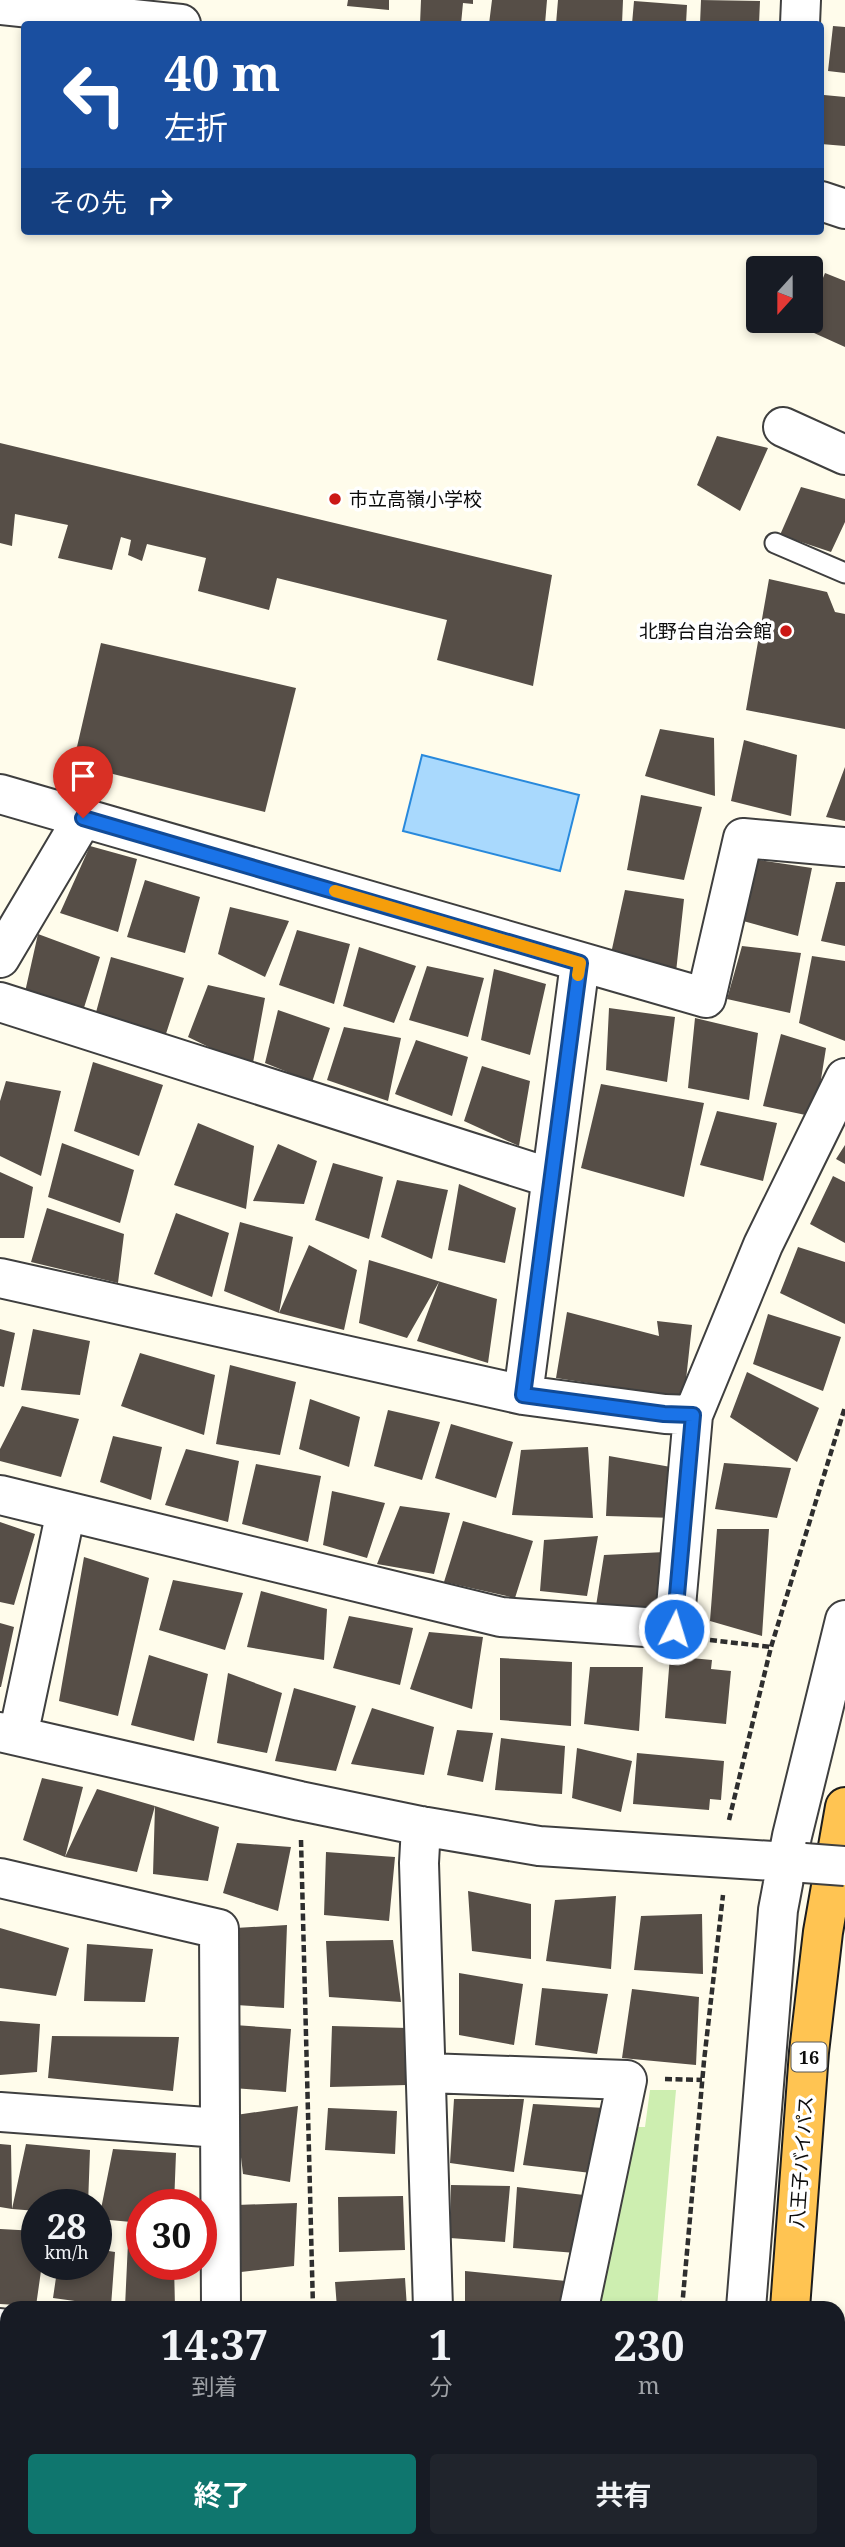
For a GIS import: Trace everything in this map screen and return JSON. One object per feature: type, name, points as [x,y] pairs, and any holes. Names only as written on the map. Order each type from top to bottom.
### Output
[{"type":"highway","name":"八王子バイパス","points":[[791,2301],[809,2052],[823,1932],[845,1807]]},
{"type":"street","points":[[800,21],[801,0]]},
{"type":"street","points":[[0,5],[152,21]]},
{"type":"street","points":[[824,202],[845,209]]},
{"type":"street","points":[[783,427],[845,455]]},
{"type":"street","points":[[0,794],[706,998],[743,838],[845,847]]},
{"type":"street","points":[[0,958],[83,818]]},
{"type":"street","points":[[523,1395],[580,963]]},
{"type":"street","points":[[0,1002],[551,1178]]},
{"type":"street","points":[[0,1495],[501,1617],[674,1629],[693,1415],[763,1245],[845,1078]]},
{"type":"street","points":[[0,1278],[523,1395],[664,1414],[693,1415]]},
{"type":"street","points":[[66,1511],[9,1734],[300,1801],[421,1826],[539,1846],[845,1866]]},
{"type":"street","points":[[747,2301],[778,1910],[795,1862],[845,1619]]},
{"type":"street","points":[[421,1826],[419,1863],[433,2301]]},
{"type":"street","points":[[0,1878],[219,1928],[221,2301]]},
{"type":"street","points":[[427,2073],[627,2080],[580,2301]]},
{"type":"street","points":[[0,2112],[220,2128]]},
{"type":"lane","points":[[775,543],[845,573]]},
{"type":"path","points":[[727,1832],[771,1647],[845,1406]]},
{"type":"path","points":[[704,1640],[771,1647]]},
{"type":"path","points":[[300,1801],[313,2301]]},
{"type":"path","points":[[683,2301],[702,2080],[724,1886]]},
{"type":"path","points":[[682,2079],[702,2080]]},
{"type":"green space","points":[[650,2090],[676,2090],[658,2301],[601,2301],[635,2127],[645,2127]]},
{"type":"water","points":[[422,755],[579,795],[560,871],[403,831]]},
{"type":"building","points":[[348,0],[389,0],[389,10],[347,6]]},
{"type":"building","points":[[421,0],[473,0],[473,4],[463,3],[461,21],[420,21]]},
{"type":"building","points":[[492,0],[547,0],[545,21],[489,21]]},
{"type":"building","points":[[558,0],[623,0],[622,21],[556,21]]},
{"type":"building","points":[[701,0],[760,1],[759,21],[700,21]]},
{"type":"building","points":[[634,1],[687,5],[686,21],[632,21]]},
{"type":"building","points":[[833,26],[845,27],[845,73],[828,71]]},
{"type":"building","points":[[824,95],[845,97],[845,146],[824,144]]},
{"type":"building","points":[[825,273],[845,281],[845,347],[814,333],[823,333]]},
{"type":"building","points":[[717,436],[768,448],[740,511],[697,485]]},
{"type":"building","points":[[0,443],[552,575],[533,686],[437,660],[447,620],[277,578],[269,610],[198,591],[206,558],[147,544],[142,561],[128,555],[131,540],[121,537],[112,570],[58,558],[68,525],[15,514],[12,546],[0,543]]},
{"type":"building","points":[[801,487],[845,499],[845,522],[831,552],[780,535]]},
{"type":"building","points":[[769,579],[827,592],[835,612],[845,614],[845,729],[746,710]]},
{"type":"building","points":[[101,643],[296,688],[265,812],[73,764]]},
{"type":"building","points":[[660,729],[714,738],[715,796],[645,776]]},
{"type":"building","points":[[744,740],[797,755],[791,816],[731,801]]},
{"type":"building","points":[[845,767],[845,821],[826,817]]},
{"type":"building","points":[[641,795],[702,807],[684,880],[627,870]]},
{"type":"building","points":[[90,846],[137,859],[118,932],[60,913]]},
{"type":"building","points":[[739,857],[812,868],[798,936],[736,919]]},
{"type":"building","points":[[145,880],[200,897],[185,953],[127,937]]},
{"type":"building","points":[[836,882],[845,882],[845,946],[821,941]]},
{"type":"building","points":[[625,890],[684,899],[676,972],[610,958]]},
{"type":"building","points":[[230,907],[289,921],[265,977],[218,954]]},
{"type":"building","points":[[297,930],[350,944],[334,1004],[279,985]]},
{"type":"building","points":[[38,934],[100,957],[82,1014],[25,992]]},
{"type":"building","points":[[742,946],[801,953],[790,1013],[727,999]]},
{"type":"building","points":[[359,947],[416,966],[394,1023],[343,1006]]},
{"type":"building","points":[[812,956],[845,961],[845,1041],[799,1023]]},
{"type":"building","points":[[111,957],[184,978],[164,1040],[95,1016]]},
{"type":"building","points":[[427,966],[484,978],[468,1037],[409,1020]]},
{"type":"building","points":[[494,969],[546,984],[530,1055],[481,1040]]},
{"type":"building","points":[[208,985],[265,998],[252,1068],[188,1037]]},
{"type":"building","points":[[609,1008],[675,1017],[667,1082],[606,1070]]},
{"type":"building","points":[[278,1010],[330,1028],[312,1082],[265,1063]]},
{"type":"building","points":[[695,1018],[758,1033],[749,1100],[688,1088]]},
{"type":"building","points":[[344,1027],[401,1038],[388,1101],[327,1080]]},
{"type":"building","points":[[781,1034],[826,1048],[815,1117],[763,1106]]},
{"type":"building","points":[[416,1040],[468,1057],[452,1116],[395,1094]]},
{"type":"building","points":[[93,1062],[163,1085],[139,1156],[74,1131]]},
{"type":"building","points":[[482,1066],[530,1081],[519,1146],[464,1121]]},
{"type":"building","points":[[6,1081],[61,1091],[41,1176],[0,1156],[0,1101]]},
{"type":"building","points":[[601,1084],[704,1103],[684,1197],[581,1168]]},
{"type":"building","points":[[717,1111],[777,1123],[763,1181],[700,1165]]},
{"type":"building","points":[[198,1123],[254,1146],[246,1209],[174,1185]]},
{"type":"building","points":[[62,1143],[134,1170],[120,1223],[48,1197]]},
{"type":"building","points":[[278,1144],[317,1161],[304,1204],[253,1201]]},
{"type":"building","points":[[845,1145],[845,1164],[836,1159]]},
{"type":"building","points":[[333,1163],[383,1177],[369,1239],[315,1220]]},
{"type":"building","points":[[0,1172],[33,1187],[24,1238],[0,1238]]},
{"type":"building","points":[[833,1176],[845,1182],[845,1243],[810,1224]]},
{"type":"building","points":[[397,1180],[448,1190],[432,1259],[381,1237]]},
{"type":"building","points":[[459,1184],[516,1208],[505,1263],[448,1250]]},
{"type":"building","points":[[47,1208],[124,1234],[118,1283],[31,1262]]},
{"type":"building","points":[[176,1213],[229,1233],[212,1297],[154,1274]]},
{"type":"building","points":[[240,1222],[293,1237],[279,1313],[224,1291]]},
{"type":"building","points":[[309,1245],[357,1270],[344,1330],[279,1313]]},
{"type":"building","points":[[798,1247],[845,1262],[845,1324],[780,1293]]},
{"type":"building","points":[[369,1260],[497,1299],[488,1363],[417,1341],[439,1282],[407,1338],[359,1323]]},
{"type":"building","points":[[567,1312],[659,1336],[657,1321],[692,1325],[684,1398],[556,1378]]},
{"type":"building","points":[[768,1314],[841,1337],[823,1391],[753,1364]]},
{"type":"building","points":[[0,1329],[15,1333],[4,1387],[0,1386]]},
{"type":"building","points":[[33,1329],[90,1341],[80,1395],[21,1390]]},
{"type":"building","points":[[140,1353],[215,1375],[204,1435],[121,1406]]},
{"type":"building","points":[[230,1365],[296,1382],[280,1455],[216,1444]]},
{"type":"building","points":[[747,1372],[819,1408],[797,1462],[730,1417]]},
{"type":"building","points":[[310,1399],[360,1417],[349,1467],[299,1449]]},
{"type":"building","points":[[22,1406],[79,1419],[61,1477],[0,1461],[0,1449]]},
{"type":"building","points":[[388,1410],[440,1422],[422,1480],[374,1466]]},
{"type":"building","points":[[451,1424],[513,1442],[496,1498],[435,1478]]},
{"type":"building","points":[[113,1436],[162,1447],[151,1500],[100,1482]]},
{"type":"building","points":[[588,1447],[593,1518],[512,1515],[521,1450]]},
{"type":"building","points":[[186,1449],[239,1461],[228,1522],[165,1505]]},
{"type":"building","points":[[609,1456],[682,1469],[675,1518],[606,1516]]},
{"type":"building","points":[[724,1463],[791,1468],[777,1518],[715,1509]]},
{"type":"building","points":[[256,1464],[321,1476],[308,1542],[242,1524]]},
{"type":"building","points":[[332,1491],[385,1503],[367,1558],[323,1545]]},
{"type":"building","points":[[400,1506],[450,1513],[434,1574],[377,1564]]},
{"type":"building","points":[[463,1521],[533,1541],[515,1598],[444,1582]]},
{"type":"building","points":[[0,1522],[35,1534],[14,1605],[0,1602]]},
{"type":"building","points":[[717,1529],[769,1529],[762,1636],[710,1621]]},
{"type":"building","points":[[598,1536],[587,1596],[540,1591],[544,1540]]},
{"type":"building","points":[[665,1552],[658,1614],[596,1606],[604,1555]]},
{"type":"building","points":[[84,1557],[149,1578],[118,1716],[59,1701]]},
{"type":"building","points":[[173,1580],[243,1593],[225,1650],[159,1630]]},
{"type":"building","points":[[261,1591],[327,1609],[324,1660],[247,1647]]},
{"type":"building","points":[[349,1616],[413,1628],[400,1685],[333,1668]]},
{"type":"building","points":[[0,1623],[14,1627],[1,1687],[0,1687]]},
{"type":"building","points":[[429,1632],[483,1637],[472,1709],[410,1689]]},
{"type":"building","points":[[149,1655],[208,1674],[194,1741],[131,1725]]},
{"type":"building","points":[[670,1656],[712,1660],[711,1669],[731,1671],[726,1724],[665,1718]]},
{"type":"building","points":[[500,1658],[572,1662],[571,1726],[500,1720]]},
{"type":"building","points":[[590,1667],[643,1667],[639,1731],[584,1724]]},
{"type":"building","points":[[228,1673],[282,1693],[267,1753],[217,1743]]},
{"type":"building","points":[[294,1688],[356,1706],[336,1771],[275,1761]]},
{"type":"building","points":[[372,1708],[434,1727],[424,1775],[351,1764]]},
{"type":"building","points":[[457,1730],[493,1733],[483,1782],[447,1775]]},
{"type":"building","points":[[501,1738],[565,1746],[562,1794],[495,1790]]},
{"type":"building","points":[[577,1748],[632,1761],[621,1812],[572,1798]]},
{"type":"building","points":[[637,1753],[724,1761],[721,1800],[710,1799],[709,1810],[633,1804]]},
{"type":"building","points":[[42,1778],[83,1787],[65,1857],[23,1840]]},
{"type":"building","points":[[97,1789],[155,1806],[137,1872],[65,1857]]},
{"type":"building","points":[[155,1806],[219,1827],[208,1881],[153,1874]]},
{"type":"building","points":[[237,1843],[291,1847],[278,1911],[223,1893]]},
{"type":"building","points":[[326,1852],[395,1857],[389,1921],[324,1915]]},
{"type":"building","points":[[468,1891],[531,1904],[531,1959],[472,1951]]},
{"type":"building","points":[[616,1896],[611,1969],[546,1961],[555,1900]]},
{"type":"building","points":[[702,1914],[703,1974],[634,1970],[641,1916]]},
{"type":"building","points":[[287,1925],[284,2008],[220,2004],[219,1929]]},
{"type":"building","points":[[0,1928],[69,1948],[56,1996],[0,1988]]},
{"type":"building","points":[[393,1940],[401,2002],[329,1997],[326,1941]]},
{"type":"building","points":[[87,1944],[153,1949],[145,2002],[84,2001]]},
{"type":"building","points":[[459,1973],[523,1984],[514,2045],[459,2035]]},
{"type":"building","points":[[542,1988],[608,1994],[597,2054],[535,2045]]},
{"type":"building","points":[[632,1989],[699,1997],[696,2065],[622,2058]]},
{"type":"building","points":[[0,2021],[40,2024],[37,2072],[0,2075]]},
{"type":"building","points":[[220,2024],[291,2029],[286,2092],[220,2087]]},
{"type":"building","points":[[332,2026],[408,2028],[407,2085],[330,2087]]},
{"type":"building","points":[[52,2036],[179,2037],[173,2091],[48,2078]]},
{"type":"building","points":[[454,2099],[524,2099],[514,2172],[450,2163]]},
{"type":"building","points":[[533,2104],[605,2108],[591,2173],[523,2165]]},
{"type":"building","points":[[298,2106],[290,2182],[243,2174],[236,2115]]},
{"type":"building","points":[[328,2108],[397,2111],[395,2154],[325,2150]]},
{"type":"building","points":[[0,2144],[11,2145],[12,2209],[0,2207]]},
{"type":"building","points":[[26,2144],[90,2150],[89,2189],[21,2189],[21,2210],[12,2209]]},
{"type":"building","points":[[113,2149],[176,2153],[175,2189],[126,2189],[126,2222],[112,2220],[112,2189],[105,2189]]},
{"type":"building","points":[[451,2185],[510,2186],[505,2242],[450,2238]]},
{"type":"building","points":[[517,2187],[584,2195],[576,2253],[513,2248]]},
{"type":"building","points":[[403,2196],[405,2250],[339,2252],[338,2197]]},
{"type":"building","points":[[297,2203],[294,2266],[241,2272],[237,2205]]},
{"type":"building","points":[[0,2229],[21,2230],[21,2280],[40,2280],[37,2301],[0,2301]]},
{"type":"building","points":[[112,2252],[115,2252],[111,2301],[53,2298],[56,2280],[112,2280]]},
{"type":"building","points":[[465,2271],[566,2281],[563,2301],[465,2301]]},
{"type":"building","points":[[405,2278],[407,2301],[336,2301],[335,2282]]},
{"type":"building","points":[[126,2280],[174,2280],[175,2301],[125,2301]]},
{"type":"slow traffic","points":[[335,891],[580,963],[578,975]]},
{"type":"place","name":"市立高嶺小学校","points":[[335,499]]},
{"type":"place","name":"北野台自治会館","points":[[786,631]]},
{"type":"route","points":[[83,818],[580,963],[523,1395],[664,1414],[693,1415],[674,1629]]}]
